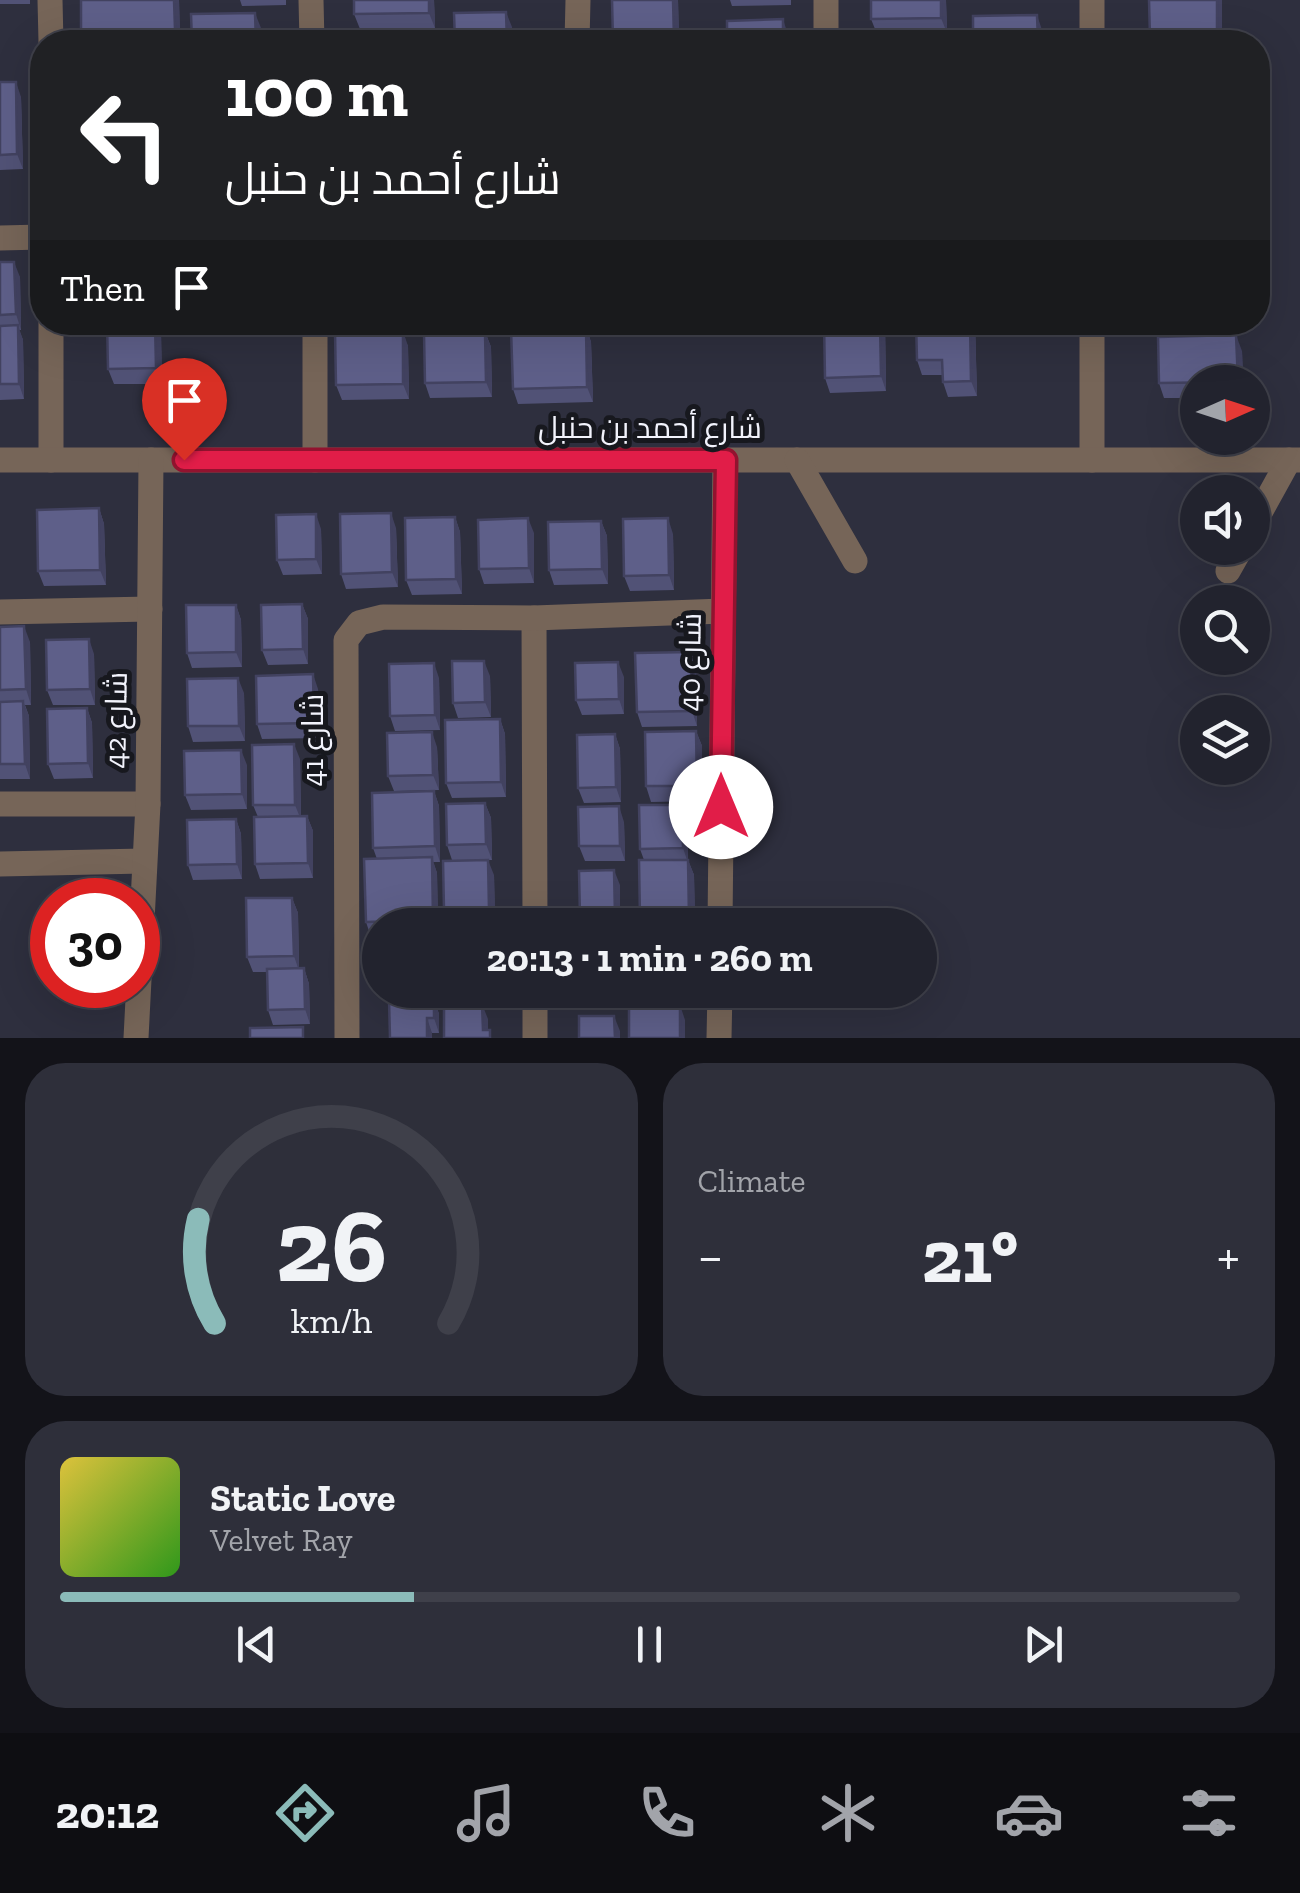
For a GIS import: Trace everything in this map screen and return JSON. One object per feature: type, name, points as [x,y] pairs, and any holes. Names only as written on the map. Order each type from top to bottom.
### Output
[{"type":"street","points":[[50,0],[50,30]]},
{"type":"street","points":[[312,0],[312,30]]},
{"type":"street","points":[[577,30],[578,0]]},
{"type":"street","points":[[826,0],[826,30]]},
{"type":"street","points":[[1092,0],[1092,30]]},
{"type":"street","points":[[0,238],[30,237]]},
{"type":"street","points":[[51,335],[51,460]]},
{"type":"street","points":[[315,335],[315,460]]},
{"type":"street","points":[[1092,335],[1092,460]]},
{"type":"street","name":"شارع أحمد بن حنبل","points":[[0,460],[1294,460]]},
{"type":"street","name":"شارع 42","points":[[0,804],[148,804],[152,460]]},
{"type":"street","name":"شارع 40","points":[[720,908],[726,460]]},
{"type":"street","points":[[797,460],[855,562]]},
{"type":"street","points":[[1270,498],[1294,460]]},
{"type":"street","points":[[1228,571],[1231,565]]},
{"type":"street","points":[[0,612],[150,609]]},
{"type":"street","name":"شارع 41","points":[[347,1038],[346,640],[359,623],[383,617],[534,618],[723,611]]},
{"type":"street","points":[[534,618],[535,908]]},
{"type":"street","points":[[136,1038],[148,804]]},
{"type":"street","points":[[0,864],[144,860]]},
{"type":"street","points":[[535,1008],[535,1038]]},
{"type":"street","points":[[719,1038],[720,1008]]},
{"type":"building","points":[[81,0],[174,0],[175,29],[81,30]]},
{"type":"building","points":[[354,0],[429,0],[429,13],[354,14]]},
{"type":"building","points":[[612,0],[673,0],[674,30],[613,30]]},
{"type":"building","points":[[871,0],[941,0],[941,18],[871,19]]},
{"type":"building","points":[[1149,0],[1217,0],[1217,30],[1150,30]]},
{"type":"building","points":[[506,12],[507,30],[455,30],[454,13]]},
{"type":"building","points":[[255,13],[256,30],[192,30],[191,14]]},
{"type":"building","points":[[1037,15],[1038,30],[973,30],[973,16]]},
{"type":"building","points":[[783,19],[783,30],[727,30],[727,21]]},
{"type":"building","points":[[0,82],[16,82],[17,154],[0,155]]},
{"type":"building","points":[[0,262],[14,262],[16,314],[0,315]]},
{"type":"building","points":[[18,325],[19,384],[0,384],[0,326]]},
{"type":"building","points":[[107,335],[155,335],[156,368],[108,369]]},
{"type":"building","points":[[335,335],[403,335],[403,384],[336,385]]},
{"type":"building","points":[[424,335],[485,335],[486,382],[425,383]]},
{"type":"building","points":[[511,335],[586,335],[587,387],[513,389]]},
{"type":"building","points":[[824,335],[880,335],[881,376],[825,378]]},
{"type":"building","points":[[916,335],[970,335],[971,381],[943,382],[942,360],[917,360]]},
{"type":"building","points":[[1236,335],[1237,365],[1180,365],[1180,383],[1159,383],[1158,337]]},
{"type":"building","points":[[99,508],[100,570],[38,571],[37,510]]},
{"type":"building","points":[[391,513],[392,572],[341,574],[340,514]]},
{"type":"building","points":[[316,514],[316,559],[277,560],[276,515]]},
{"type":"building","points":[[455,517],[456,579],[406,580],[405,518]]},
{"type":"building","points":[[528,518],[529,568],[479,569],[478,520]]},
{"type":"building","points":[[668,518],[669,575],[624,576],[623,519]]},
{"type":"building","points":[[601,521],[602,569],[549,570],[548,522]]},
{"type":"building","points":[[302,604],[303,649],[262,650],[261,605]]},
{"type":"building","points":[[186,605],[236,605],[236,652],[187,653]]},
{"type":"building","points":[[24,626],[26,689],[0,690],[0,627]]},
{"type":"building","points":[[89,639],[90,689],[47,690],[46,640]]},
{"type":"building","points":[[691,652],[692,711],[637,712],[635,653]]},
{"type":"building","points":[[452,661],[484,661],[485,702],[453,703]]},
{"type":"building","points":[[618,662],[619,699],[576,700],[575,663]]},
{"type":"building","points":[[434,663],[435,715],[390,716],[389,664]]},
{"type":"building","points":[[313,674],[314,723],[257,724],[256,676]]},
{"type":"building","points":[[238,678],[239,726],[188,726],[187,679]]},
{"type":"building","points":[[23,701],[25,764],[0,764],[0,702]]},
{"type":"building","points":[[87,708],[88,763],[48,764],[47,709]]},
{"type":"building","points":[[500,719],[501,782],[446,783],[445,720]]},
{"type":"building","points":[[696,731],[697,786],[646,786],[645,732]]},
{"type":"building","points":[[432,732],[433,775],[388,776],[387,733]]},
{"type":"building","points":[[615,734],[616,787],[578,788],[577,735]]},
{"type":"building","points":[[294,744],[295,805],[253,805],[252,745]]},
{"type":"building","points":[[241,750],[242,794],[185,795],[184,751]]},
{"type":"building","points":[[434,791],[435,846],[373,848],[372,793]]},
{"type":"building","points":[[485,803],[486,844],[447,845],[446,804]]},
{"type":"building","points":[[639,805],[682,805],[683,848],[640,849]]},
{"type":"building","points":[[619,806],[620,846],[579,846],[578,807]]},
{"type":"building","points":[[307,816],[308,863],[255,864],[254,817]]},
{"type":"building","points":[[236,819],[237,864],[188,865],[187,820]]},
{"type":"building","points":[[432,857],[433,908],[366,908],[364,859]]},
{"type":"building","points":[[488,860],[489,908],[444,908],[443,861]]},
{"type":"building","points":[[639,860],[688,860],[689,908],[640,908]]},
{"type":"building","points":[[614,870],[615,908],[580,908],[579,871]]},
{"type":"building","points":[[246,898],[292,898],[294,956],[247,957]]},
{"type":"building","points":[[304,968],[305,1009],[268,1010],[267,969]]},
{"type":"building","points":[[389,1008],[434,1008],[434,1018],[427,1018],[427,1038],[390,1038]]},
{"type":"building","points":[[444,1008],[482,1008],[483,1030],[490,1030],[490,1038],[444,1038]]},
{"type":"building","points":[[629,1008],[680,1008],[680,1038],[629,1038]]},
{"type":"building","points":[[579,1016],[614,1016],[615,1038],[579,1038]]},
{"type":"building","points":[[303,1027],[303,1038],[250,1038],[250,1028]]},
{"type":"route","points":[[184,460],[726,460],[721,807]]}]
